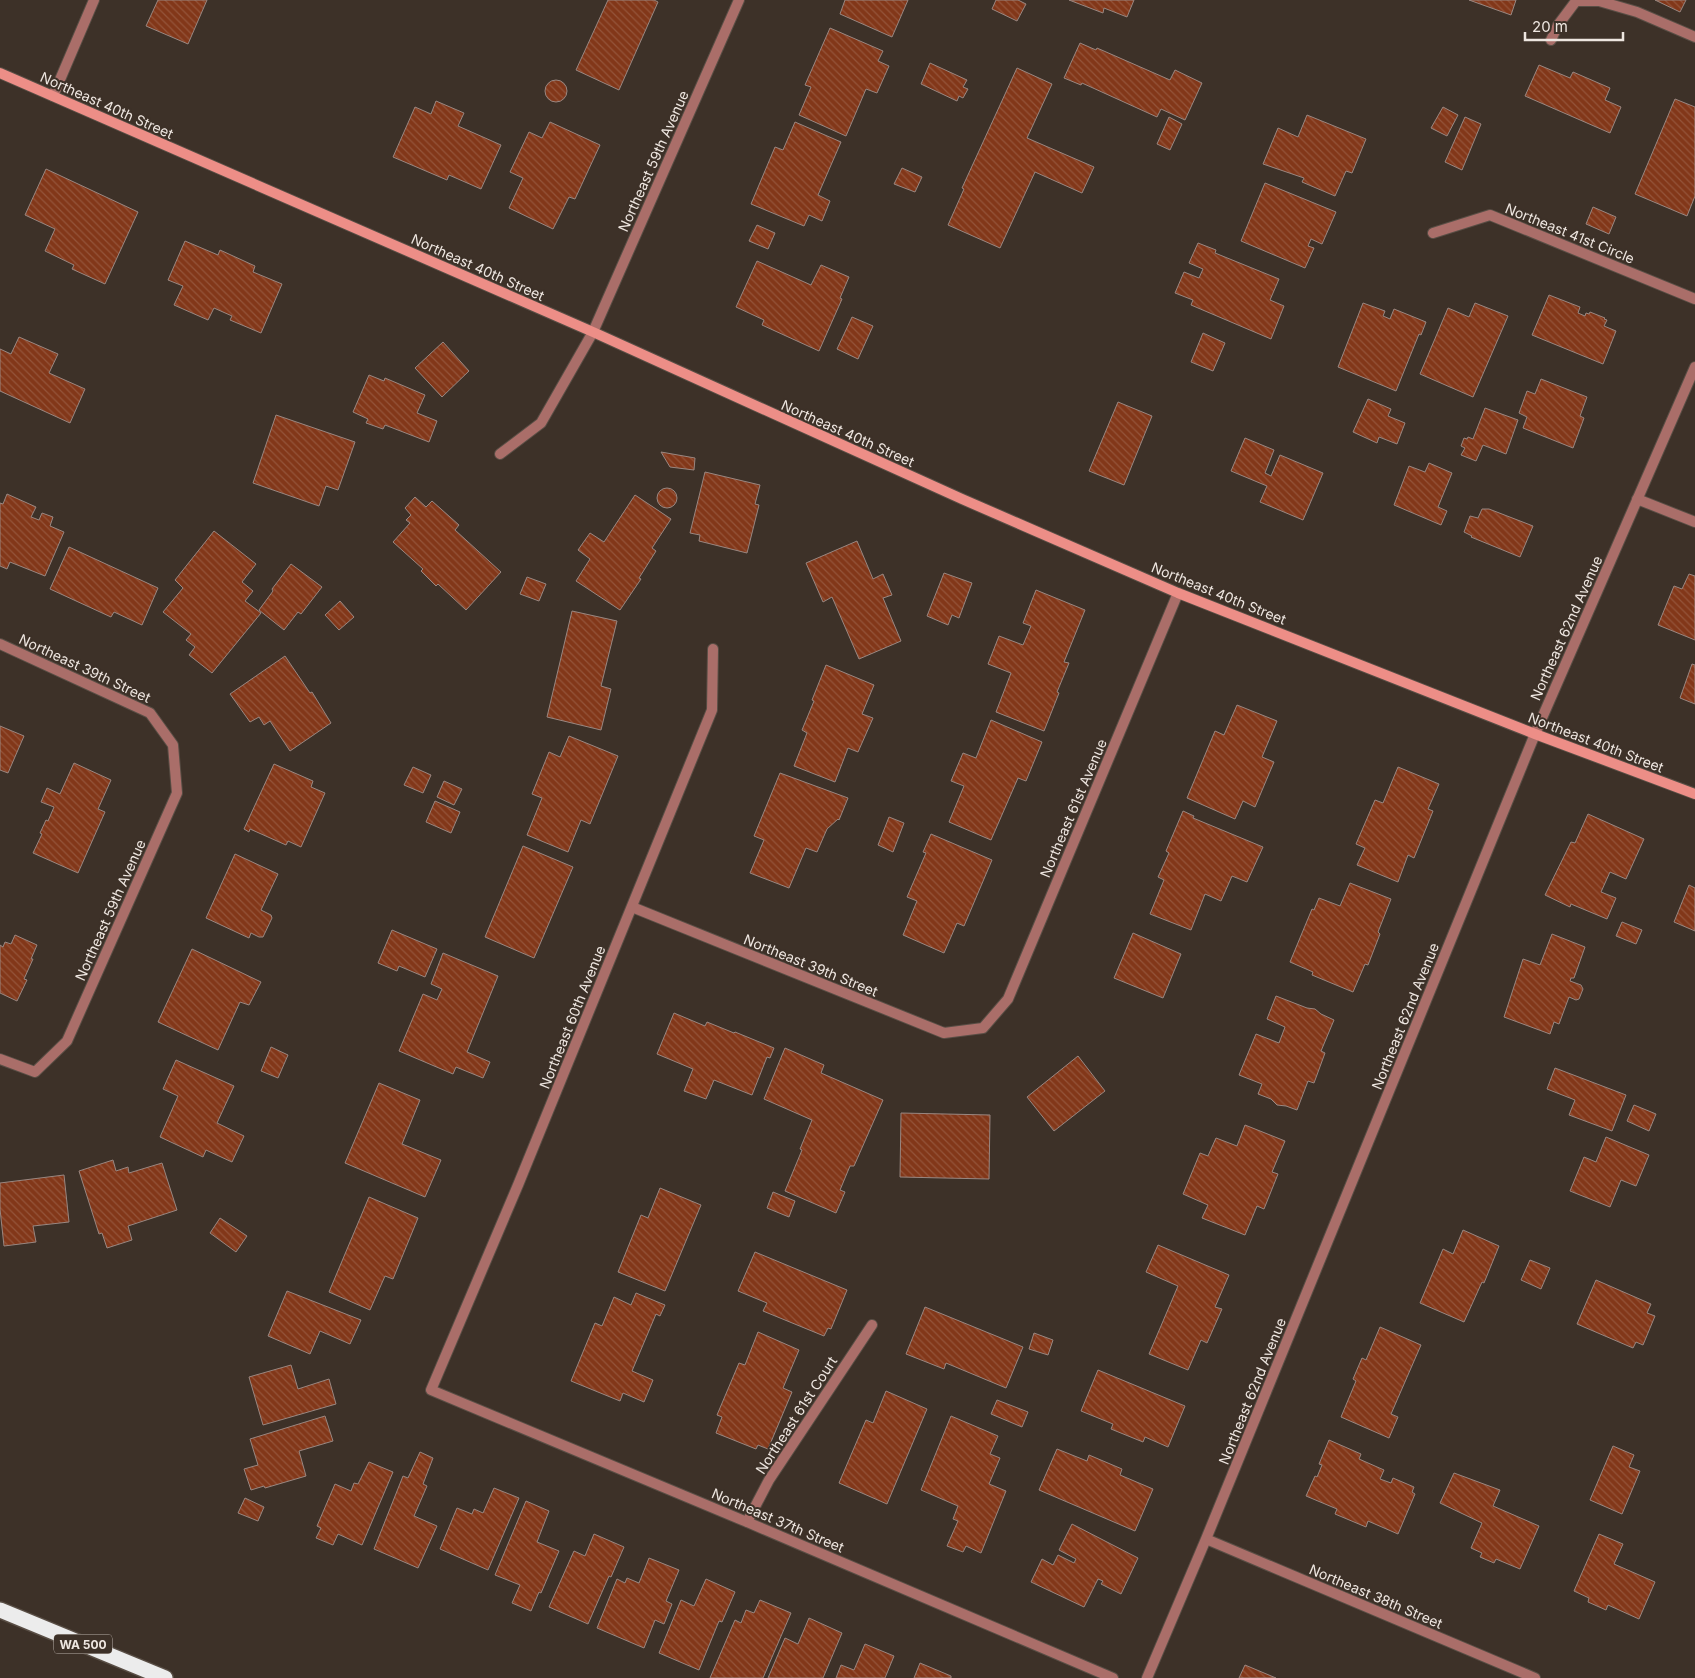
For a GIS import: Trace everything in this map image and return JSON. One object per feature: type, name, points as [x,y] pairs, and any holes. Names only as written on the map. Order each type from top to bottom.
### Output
[{"type":"highway","name":"WA 500","points":[[0,1610],[165,1678]]},
{"type":"street","points":[[53,96],[94,0]]},
{"type":"street","name":"Northeast 59th Avenue","points":[[500,454],[541,423],[593,332],[740,0]]},
{"type":"street","points":[[1552,40],[1558,25],[1576,1],[1599,1],[1637,12],[1695,37]]},
{"type":"street","name":"Northeast 40th Street","points":[[0,73],[593,332],[962,499],[1178,593],[1535,734],[1695,794]]},
{"type":"street","name":"Northeast 41st Circle","points":[[1433,233],[1490,215],[1695,299]]},
{"type":"street","name":"Northeast 62nd Avenue","points":[[1147,1678],[1206,1539],[1535,734],[1695,367]]},
{"type":"street","points":[[1637,499],[1695,522]]},
{"type":"street","name":"Northeast 61st Avenue","points":[[983,1028],[1008,999],[1178,593]]},
{"type":"street","name":"Northeast 39th Street","points":[[0,644],[150,713],[173,745]]},
{"type":"street","name":"Northeast 60th Avenue","points":[[431,1390],[712,710],[713,649]]},
{"type":"street","name":"Northeast 59th Avenue","points":[[0,1058],[35,1072],[67,1042],[177,793],[173,745]]},
{"type":"street","name":"Northeast 39th Street","points":[[632,907],[944,1033],[983,1028]]},
{"type":"street","name":"Northeast 61st Court","points":[[747,1522],[769,1480],[872,1326]]},
{"type":"street","name":"Northeast 37th Street","points":[[431,1390],[1113,1678]]},
{"type":"street","name":"Northeast 38th Street","points":[[1206,1539],[1536,1678]]},
{"type":"building","points":[[158,0],[207,0],[188,44],[146,26]]},
{"type":"building","points":[[608,0],[654,0],[658,2],[619,90],[576,70]]},
{"type":"building","points":[[845,0],[908,0],[892,37],[840,14]]},
{"type":"building","points":[[996,0],[1018,0],[1026,4],[1017,21],[992,9]]},
{"type":"building","points":[[1069,0],[1134,0],[1127,17],[1104,8],[1103,13]]},
{"type":"building","points":[[1469,0],[1516,0],[1511,15]]},
{"type":"building","points":[[1655,0],[1686,0],[1680,12]]},
{"type":"building","points":[[830,28],[883,51],[878,61],[889,66],[877,93],[866,89],[846,136],[799,115],[811,87],[805,85]]},
{"type":"building","points":[[1080,43],[1096,50],[1097,48],[1170,80],[1175,70],[1202,83],[1185,120],[1161,109],[1157,117],[1082,83],[1081,85],[1064,78]]},
{"type":"building","points":[[930,63],[967,80],[963,87],[968,89],[963,98],[959,96],[957,101],[921,84]]},
{"type":"building","points":[[1539,65],[1570,78],[1573,72],[1610,88],[1605,100],[1621,107],[1610,133],[1525,96]]},
{"type":"building","points":[[1017,68],[1052,84],[1027,138],[1094,167],[1082,193],[1035,172],[1000,248],[948,225],[964,189],[962,188]]},
{"type":"building","points":[[556,80],[564,83],[567,91],[564,99],[556,102],[548,99],[545,91],[548,83]]},
{"type":"building","points":[[1675,99],[1695,107],[1695,196],[1687,216],[1635,194]]},
{"type":"building","points":[[436,101],[464,113],[458,126],[501,145],[481,189],[449,175],[447,180],[393,157],[415,107],[431,114]]},
{"type":"building","points":[[1443,107],[1458,115],[1447,136],[1431,128]]},
{"type":"building","points":[[1307,115],[1366,139],[1352,173],[1346,171],[1335,196],[1302,182],[1304,178],[1263,164],[1278,128],[1298,137]]},
{"type":"building","points":[[1169,117],[1182,124],[1170,150],[1157,144]]},
{"type":"building","points":[[1465,117],[1481,124],[1462,170],[1445,162]]},
{"type":"building","points":[[550,122],[600,145],[575,199],[569,197],[553,229],[509,208],[523,178],[510,172],[529,132],[542,138]]},
{"type":"building","points":[[795,122],[841,142],[818,195],[830,201],[822,221],[809,215],[804,226],[751,204],[775,147],[783,150]]},
{"type":"building","points":[[902,168],[922,177],[915,192],[894,184]]},
{"type":"building","points":[[46,169],[138,212],[105,284],[72,269],[74,265],[45,251],[55,229],[25,215]]},
{"type":"building","points":[[1265,183],[1336,212],[1322,244],[1311,239],[1308,246],[1314,248],[1305,268],[1241,241]]},
{"type":"building","points":[[1593,207],[1616,217],[1609,234],[1586,224]]},
{"type":"building","points":[[757,225],[775,233],[768,249],[749,241]]},
{"type":"building","points":[[185,241],[218,255],[220,250],[255,266],[253,272],[282,284],[261,333],[230,320],[232,316],[214,308],[208,320],[174,305],[183,286],[168,280]]},
{"type":"building","points":[[1198,243],[1216,250],[1215,253],[1279,279],[1270,300],[1284,306],[1271,339],[1191,305],[1193,300],[1175,293],[1184,272],[1199,278],[1203,269],[1189,263]]},
{"type":"building","points":[[757,261],[811,285],[821,265],[849,277],[840,298],[842,299],[819,351],[762,325],[764,320],[736,307]]},
{"type":"building","points":[[1549,295],[1580,307],[1578,313],[1585,316],[1586,313],[1589,314],[1590,312],[1605,318],[1607,320],[1604,326],[1616,331],[1603,364],[1532,335]]},
{"type":"building","points":[[1363,303],[1385,311],[1383,316],[1390,319],[1394,309],[1426,322],[1421,335],[1419,334],[1396,391],[1338,367]]},
{"type":"building","points":[[1475,303],[1508,316],[1473,397],[1420,374],[1448,308],[1469,317]]},
{"type":"building","points":[[852,317],[873,326],[858,359],[837,349]]},
{"type":"building","points":[[1203,333],[1225,343],[1213,371],[1191,362]]},
{"type":"building","points":[[19,337],[58,354],[49,373],[85,389],[70,423],[0,391],[0,349],[11,354]]},
{"type":"building","points":[[443,342],[469,371],[442,397],[415,368]]},
{"type":"building","points":[[369,375],[384,381],[385,378],[425,395],[417,413],[437,421],[429,442],[385,425],[383,429],[366,423],[368,419],[353,412]]},
{"type":"building","points":[[1541,379],[1587,397],[1580,416],[1584,418],[1573,448],[1523,428],[1527,417],[1519,413],[1527,391],[1535,394]]},
{"type":"building","points":[[1368,399],[1391,409],[1388,416],[1405,423],[1397,444],[1379,437],[1377,443],[1353,432]]},
{"type":"building","points":[[1118,402],[1152,416],[1124,485],[1089,471]]},
{"type":"building","points":[[1485,408],[1518,420],[1506,454],[1483,445],[1476,461],[1461,455],[1465,448],[1461,446],[1464,438],[1473,439]]},
{"type":"building","points":[[276,415],[355,442],[338,490],[326,486],[319,506],[253,483]]},
{"type":"building","points":[[1245,438],[1274,450],[1265,473],[1271,476],[1280,455],[1323,473],[1303,520],[1260,502],[1267,486],[1231,471]]},
{"type":"building","points":[[661,452],[695,458],[694,470],[670,467]]},
{"type":"building","points":[[1429,463],[1452,473],[1438,507],[1447,511],[1441,525],[1394,505],[1409,466],[1425,472]]},
{"type":"building","points":[[705,472],[760,485],[755,504],[759,505],[747,553],[699,541],[700,535],[690,533]]},
{"type":"building","points":[[663,488],[671,488],[677,494],[677,502],[671,508],[663,508],[657,502],[657,494]]},
{"type":"building","points":[[7,494],[36,507],[31,517],[39,520],[42,513],[53,517],[50,526],[64,532],[45,576],[10,562],[7,569],[0,566],[0,503],[3,504]]},
{"type":"building","points":[[635,495],[671,519],[652,548],[656,551],[639,578],[641,579],[620,610],[576,581],[590,559],[578,550],[590,533],[604,542]]},
{"type":"building","points":[[415,497],[426,507],[432,501],[459,525],[455,530],[501,572],[466,610],[438,584],[436,586],[421,571],[423,569],[393,542],[410,523],[406,520],[411,515],[405,508]]},
{"type":"building","points":[[1482,509],[1489,509],[1533,526],[1520,557],[1471,537],[1464,532],[1470,516],[1478,518]]},
{"type":"building","points":[[214,531],[256,564],[242,582],[253,591],[245,601],[261,613],[212,673],[189,655],[195,647],[186,640],[191,634],[163,612],[183,588],[175,580]]},
{"type":"building","points":[[857,541],[873,579],[883,574],[892,595],[883,598],[901,641],[859,659],[832,597],[823,602],[806,563]]},
{"type":"building","points":[[69,547],[158,588],[142,625],[114,612],[111,617],[50,589]]},
{"type":"building","points":[[291,564],[322,587],[301,614],[298,612],[284,630],[259,610]]},
{"type":"building","points":[[944,573],[972,583],[959,618],[952,615],[948,625],[927,616]]},
{"type":"building","points":[[1689,574],[1695,576],[1695,640],[1658,625],[1674,586],[1682,589]]},
{"type":"building","points":[[527,577],[546,584],[539,601],[520,594]]},
{"type":"building","points":[[1036,590],[1085,610],[1064,662],[1069,663],[1044,731],[996,712],[1011,673],[988,664],[999,636],[1023,645],[1031,626],[1023,623]]},
{"type":"building","points":[[340,601],[354,617],[339,630],[325,615]]},
{"type":"building","points":[[572,611],[617,621],[601,686],[611,689],[601,730],[547,717]]},
{"type":"building","points":[[285,656],[310,693],[312,692],[331,723],[290,751],[270,721],[264,725],[259,717],[250,722],[230,694]]},
{"type":"building","points":[[1692,664],[1695,665],[1695,704],[1680,698]]},
{"type":"building","points":[[826,665],[874,685],[862,714],[873,718],[858,752],[848,748],[835,782],[794,766],[807,733],[802,730]]},
{"type":"building","points":[[1237,705],[1277,721],[1262,757],[1274,762],[1255,807],[1243,801],[1235,819],[1187,798],[1215,731],[1224,735]]},
{"type":"building","points":[[991,720],[1042,742],[1026,781],[1018,778],[991,840],[949,822],[964,786],[951,781],[963,753],[976,758]]},
{"type":"building","points":[[0,726],[24,736],[8,773],[0,770]]},
{"type":"building","points":[[569,736],[618,756],[590,824],[581,820],[568,852],[527,835],[542,798],[532,794],[549,752],[560,757]]},
{"type":"building","points":[[74,763],[111,780],[98,809],[105,812],[78,873],[33,853],[42,834],[40,833],[54,807],[41,802],[47,788],[60,794]]},
{"type":"building","points":[[274,764],[313,781],[311,787],[325,793],[301,847],[288,841],[286,845],[250,829],[249,832],[244,829]]},
{"type":"building","points":[[413,767],[431,775],[423,793],[404,785]]},
{"type":"building","points":[[1398,767],[1439,784],[1428,809],[1433,811],[1414,858],[1408,855],[1398,882],[1357,865],[1365,848],[1356,844],[1375,800],[1383,803]]},
{"type":"building","points":[[780,773],[848,798],[839,820],[827,829],[817,852],[806,848],[789,888],[750,873],[764,840],[754,836]]},
{"type":"building","points":[[444,781],[462,789],[454,805],[437,797]]},
{"type":"building","points":[[435,801],[460,812],[451,833],[426,822]]},
{"type":"building","points":[[1183,811],[1194,816],[1193,818],[1263,847],[1247,882],[1232,876],[1221,901],[1205,894],[1191,930],[1150,914],[1164,880],[1158,877],[1169,853],[1166,851]]},
{"type":"building","points":[[1588,814],[1644,839],[1626,879],[1610,872],[1601,892],[1616,898],[1607,919],[1571,904],[1570,907],[1545,895],[1571,842],[1575,843]]},
{"type":"building","points":[[889,817],[904,823],[893,852],[878,845]]},
{"type":"building","points":[[931,834],[992,860],[964,926],[957,923],[944,953],[903,935],[917,901],[907,897],[926,853],[923,852]]},
{"type":"building","points":[[523,846],[573,867],[534,958],[485,937]]},
{"type":"building","points":[[235,854],[278,874],[261,910],[271,915],[272,918],[263,937],[251,933],[249,938],[206,918]]},
{"type":"building","points":[[1350,883],[1391,899],[1368,965],[1365,964],[1353,992],[1312,975],[1313,972],[1290,962],[1312,909],[1314,910],[1319,898],[1340,906]]},
{"type":"building","points":[[1689,885],[1695,888],[1695,931],[1674,922]]},
{"type":"building","points":[[1622,922],[1642,930],[1636,944],[1616,936]]},
{"type":"building","points":[[392,930],[437,949],[425,977],[399,966],[397,971],[378,963]]},
{"type":"building","points":[[1133,933],[1181,954],[1163,998],[1114,978]]},
{"type":"building","points":[[1552,934],[1585,947],[1574,978],[1571,978],[1570,981],[1581,985],[1583,989],[1579,999],[1576,1000],[1569,997],[1559,1024],[1554,1022],[1550,1034],[1504,1017],[1523,959],[1540,965]]},
{"type":"building","points":[[15,935],[37,945],[24,979],[27,980],[17,1001],[0,993],[0,945],[3,947],[5,942],[11,944]]},
{"type":"building","points":[[192,949],[261,982],[249,1005],[240,1002],[218,1050],[158,1022]]},
{"type":"building","points":[[443,953],[498,976],[467,1052],[490,1062],[483,1078],[456,1067],[453,1074],[399,1051],[423,994],[437,1000],[442,989],[431,984]]},
{"type":"building","points":[[1276,996],[1307,1008],[1315,1009],[1334,1020],[1321,1051],[1325,1053],[1314,1083],[1308,1081],[1297,1110],[1277,1105],[1271,1099],[1258,1094],[1262,1084],[1239,1075],[1256,1034],[1279,1043],[1285,1027],[1267,1019]]},
{"type":"building","points":[[674,1013],[705,1026],[707,1022],[774,1048],[770,1058],[767,1057],[752,1095],[714,1080],[706,1099],[684,1091],[693,1069],[657,1054]]},
{"type":"building","points":[[271,1047],[288,1055],[278,1078],[261,1071]]},
{"type":"building","points":[[785,1048],[824,1065],[821,1073],[883,1100],[854,1166],[850,1166],[840,1190],[845,1192],[836,1213],[785,1191],[812,1120],[764,1099]]},
{"type":"building","points":[[1078,1056],[1105,1091],[1054,1131],[1027,1097]]},
{"type":"building","points":[[176,1060],[234,1086],[217,1123],[244,1136],[232,1162],[206,1150],[203,1157],[160,1137],[178,1096],[163,1089]]},
{"type":"building","points":[[1555,1068],[1626,1095],[1612,1131],[1569,1115],[1575,1100],[1547,1089]]},
{"type":"building","points":[[379,1083],[420,1100],[402,1144],[441,1160],[425,1197],[345,1163]]},
{"type":"building","points":[[1634,1105],[1656,1114],[1649,1131],[1627,1121]]},
{"type":"building","points":[[901,1113],[990,1115],[989,1179],[900,1177]]},
{"type":"building","points":[[1245,1125],[1285,1141],[1272,1172],[1278,1174],[1264,1209],[1257,1206],[1245,1235],[1202,1218],[1208,1205],[1183,1194],[1200,1153],[1208,1156],[1216,1138],[1237,1146]]},
{"type":"building","points":[[1606,1137],[1649,1155],[1636,1186],[1621,1180],[1610,1207],[1570,1191],[1584,1157],[1596,1162]]},
{"type":"building","points":[[113,1160],[116,1171],[128,1167],[129,1173],[162,1163],[177,1210],[128,1226],[132,1240],[107,1248],[102,1233],[99,1234],[79,1171]]},
{"type":"building","points":[[64,1175],[69,1222],[33,1226],[36,1242],[4,1246],[0,1209],[0,1183]]},
{"type":"building","points":[[660,1188],[701,1205],[665,1291],[618,1272],[641,1215],[648,1218]]},
{"type":"building","points":[[773,1192],[795,1201],[789,1217],[767,1208]]},
{"type":"building","points":[[369,1197],[418,1218],[393,1279],[385,1276],[370,1310],[329,1292]]},
{"type":"building","points":[[220,1218],[247,1236],[236,1252],[210,1233]]},
{"type":"building","points":[[1463,1230],[1499,1246],[1484,1283],[1482,1282],[1464,1322],[1420,1303],[1443,1249],[1453,1254]]},
{"type":"building","points":[[1158,1245],[1229,1275],[1215,1307],[1222,1309],[1207,1343],[1201,1340],[1188,1370],[1149,1354],[1178,1286],[1146,1272]]},
{"type":"building","points":[[755,1252],[847,1290],[831,1329],[828,1328],[824,1336],[763,1311],[767,1303],[738,1291]]},
{"type":"building","points":[[1530,1260],[1550,1268],[1541,1289],[1521,1280]]},
{"type":"building","points":[[1596,1280],[1651,1304],[1647,1313],[1655,1316],[1643,1345],[1636,1342],[1633,1348],[1577,1324]]},
{"type":"building","points":[[287,1291],[361,1320],[350,1344],[320,1331],[310,1354],[268,1336]]},
{"type":"building","points":[[636,1293],[665,1305],[660,1316],[656,1314],[632,1371],[653,1380],[644,1402],[623,1393],[620,1401],[571,1381],[595,1323],[602,1326],[614,1297],[631,1305]]},
{"type":"building","points":[[925,1307],[1023,1347],[1006,1388],[946,1363],[944,1369],[906,1354]]},
{"type":"building","points":[[1380,1327],[1421,1345],[1391,1414],[1398,1417],[1389,1438],[1341,1417],[1356,1381],[1353,1379],[1362,1358],[1366,1360]]},
{"type":"building","points":[[758,1332],[799,1350],[783,1388],[792,1392],[768,1449],[758,1445],[756,1449],[716,1433],[722,1417],[717,1415],[739,1363],[745,1365]]},
{"type":"building","points":[[1034,1333],[1053,1340],[1048,1355],[1029,1349]]},
{"type":"building","points":[[291,1365],[298,1389],[329,1379],[336,1404],[263,1425],[249,1377]]},
{"type":"building","points":[[1098,1370],[1185,1406],[1168,1447],[1145,1437],[1143,1442],[1111,1429],[1113,1424],[1081,1411]]},
{"type":"building","points":[[886,1391],[927,1409],[887,1504],[839,1483],[866,1420],[873,1423]]},
{"type":"building","points":[[997,1400],[1028,1412],[1022,1427],[991,1414]]},
{"type":"building","points":[[325,1416],[333,1441],[299,1451],[306,1476],[265,1488],[264,1486],[251,1490],[244,1469],[258,1465],[250,1439]]},
{"type":"building","points":[[951,1416],[998,1436],[990,1454],[1000,1458],[989,1484],[1006,1491],[981,1553],[966,1546],[963,1552],[947,1546],[958,1521],[953,1519],[958,1506],[921,1490]]},
{"type":"building","points":[[1329,1440],[1361,1454],[1359,1459],[1384,1470],[1380,1479],[1391,1483],[1393,1478],[1414,1487],[1412,1492],[1415,1494],[1398,1534],[1368,1521],[1366,1527],[1335,1514],[1337,1509],[1306,1496],[1322,1465],[1319,1464]]},
{"type":"building","points":[[1613,1446],[1634,1455],[1629,1467],[1640,1471],[1622,1514],[1590,1500]]},
{"type":"building","points":[[1057,1449],[1087,1461],[1089,1455],[1122,1469],[1120,1475],[1153,1489],[1135,1531],[1039,1490]]},
{"type":"building","points":[[420,1452],[433,1458],[423,1484],[427,1486],[414,1516],[437,1526],[418,1568],[374,1549],[403,1476],[408,1478]]},
{"type":"building","points":[[369,1462],[393,1472],[362,1545],[338,1534],[333,1545],[316,1538],[321,1528],[317,1526],[335,1484],[351,1491],[354,1483],[358,1484]]},
{"type":"building","points":[[1454,1473],[1500,1490],[1493,1506],[1539,1526],[1520,1569],[1496,1559],[1494,1563],[1480,1557],[1482,1553],[1471,1548],[1482,1523],[1440,1503]]},
{"type":"building","points":[[494,1488],[519,1498],[488,1570],[440,1549],[457,1508],[472,1514],[474,1509],[483,1513]]},
{"type":"building","points":[[245,1498],[264,1507],[258,1521],[238,1513]]},
{"type":"building","points":[[526,1501],[549,1511],[537,1542],[559,1551],[531,1611],[512,1603],[520,1585],[495,1575]]},
{"type":"building","points":[[1072,1524],[1138,1558],[1121,1594],[1101,1584],[1103,1581],[1098,1579],[1084,1607],[1031,1582],[1042,1559],[1053,1565],[1058,1555],[1074,1563],[1076,1559],[1059,1550]]},
{"type":"building","points":[[594,1534],[624,1547],[588,1624],[549,1607],[574,1551],[585,1556]]},
{"type":"building","points":[[1599,1534],[1623,1544],[1614,1564],[1655,1582],[1639,1619],[1608,1605],[1606,1610],[1588,1602],[1589,1598],[1574,1591]]},
{"type":"building","points":[[649,1558],[679,1570],[666,1601],[672,1604],[664,1624],[655,1620],[644,1648],[597,1628],[617,1579],[625,1583],[627,1578],[639,1583]]},
{"type":"building","points":[[706,1579],[735,1592],[722,1622],[719,1621],[699,1670],[659,1653],[681,1600],[694,1606]]},
{"type":"building","points":[[760,1600],[791,1613],[763,1678],[710,1678],[735,1620],[741,1623],[746,1610],[754,1613]]},
{"type":"building","points":[[809,1618],[842,1633],[823,1678],[768,1678],[785,1638],[798,1644]]},
{"type":"building","points":[[865,1644],[894,1656],[885,1678],[836,1678],[841,1665],[854,1670]]},
{"type":"building","points":[[920,1663],[951,1676],[951,1678],[914,1678]]},
{"type":"building","points":[[1245,1665],[1276,1678],[1239,1678]]}]
